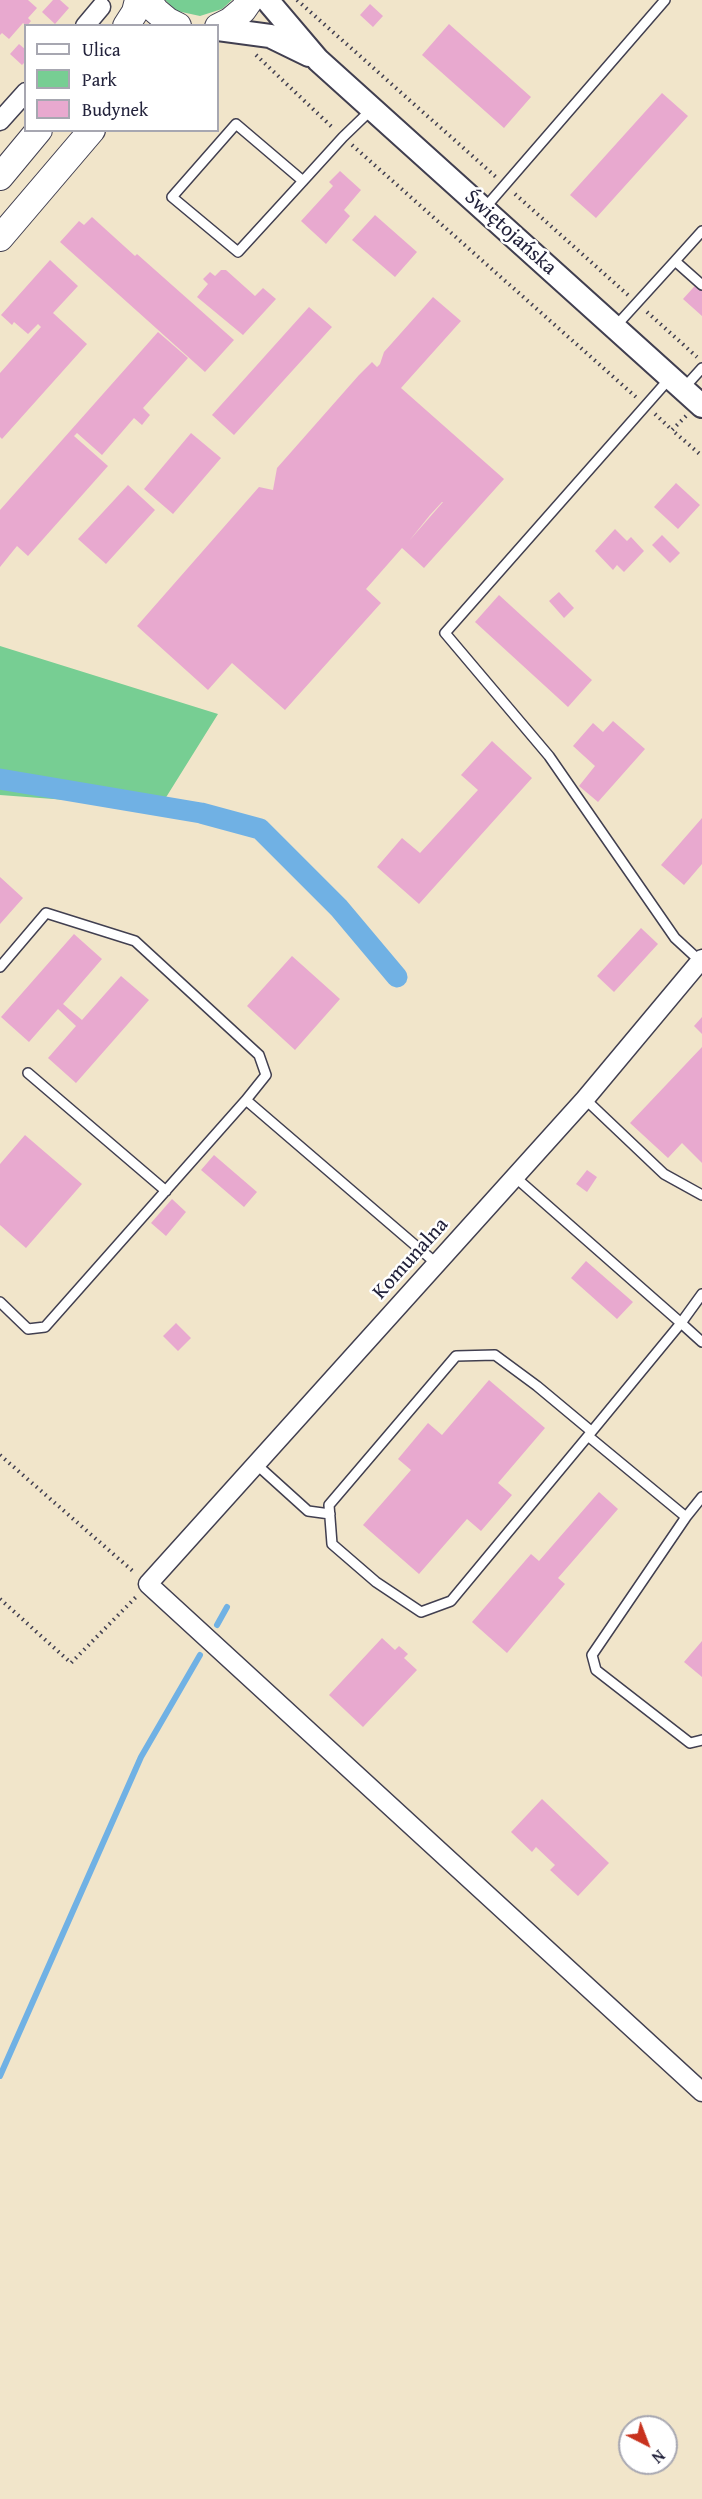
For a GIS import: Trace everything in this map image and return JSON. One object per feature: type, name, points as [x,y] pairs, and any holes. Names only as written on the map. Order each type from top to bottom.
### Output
[{"type":"main road","points":[[127,24],[135,12],[138,0]]},
{"type":"main road","points":[[148,0],[156,11],[174,24]]},
{"type":"main road","points":[[219,27],[243,10],[250,0]]},
{"type":"main road","points":[[0,177],[37,132]]},
{"type":"main road","points":[[0,238],[90,132]]},
{"type":"street","name":"Świętojańska","points":[[267,0],[318,60],[688,394]]},
{"type":"street","points":[[87,24],[101,7]]},
{"type":"street","name":"Świętojańska","points":[[219,28],[270,36],[318,60]]},
{"type":"street","points":[[0,121],[24,94]]},
{"type":"street","name":"Komunalna","points":[[148,1584],[585,1099],[701,960]]},
{"type":"street","points":[[148,1584],[702,2092]]},
{"type":"lane","points":[[483,209],[665,0]]},
{"type":"lane","points":[[303,181],[236,124],[172,197],[238,252],[303,181],[342,137],[372,109]]},
{"type":"lane","points":[[615,327],[702,231]]},
{"type":"lane","points":[[675,261],[702,285]]},
{"type":"lane","points":[[701,960],[675,938],[549,756],[445,633],[644,405],[688,394],[702,368]]},
{"type":"lane","points":[[0,967],[46,913],[135,941],[259,1055],[266,1075],[45,1327],[28,1329],[0,1302]]},
{"type":"lane","points":[[28,1073],[165,1191]]},
{"type":"lane","points":[[585,1099],[664,1174],[702,1194]]},
{"type":"lane","points":[[246,1100],[437,1264]]},
{"type":"lane","points":[[514,1178],[702,1342]]},
{"type":"lane","points":[[686,1517],[589,1433],[537,1386],[495,1355],[456,1356],[329,1505],[332,1544],[376,1582],[421,1612],[452,1601],[589,1433],[681,1323],[702,1294]]},
{"type":"lane","points":[[256,1464],[308,1511],[330,1514]]},
{"type":"lane","points":[[702,1497],[592,1655],[596,1670],[690,1743],[702,1740]]},
{"type":"path","points":[[255,54],[342,137],[702,456]]},
{"type":"path","points":[[672,430],[688,394]]},
{"type":"path","points":[[0,1455],[148,1584],[71,1663],[0,1599]]},
{"type":"green space","points":[[165,0],[232,0],[222,9],[200,16],[177,11]]},
{"type":"green space","points":[[0,646],[218,714],[160,807],[0,795]]},
{"type":"building","points":[[0,0],[28,0],[37,8],[28,18],[31,21],[29,24],[23,23],[9,39],[2,33],[0,35]]},
{"type":"building","points":[[53,0],[60,0],[69,8],[55,24],[42,12]]},
{"type":"building","points":[[370,4],[383,16],[373,27],[360,15]]},
{"type":"building","points":[[449,24],[531,97],[504,128],[422,55]]},
{"type":"building","points":[[19,44],[24,48],[24,63],[22,65],[10,54]]},
{"type":"building","points":[[662,93],[688,116],[596,218],[570,195]]},
{"type":"building","points":[[340,171],[361,190],[344,210],[350,216],[326,244],[301,221],[333,186],[329,182]]},
{"type":"building","points":[[375,215],[417,252],[395,277],[352,240]]},
{"type":"building","points":[[92,217],[234,340],[205,372],[60,242],[79,221],[84,225]]},
{"type":"building","points":[[50,260],[78,286],[53,313],[87,344],[2,439],[0,437],[0,373],[41,327],[38,324],[28,334],[14,322],[12,325],[1,315]]},
{"type":"building","points":[[221,270],[226,270],[255,296],[263,288],[276,299],[243,335],[197,297],[208,284],[203,279],[210,272],[215,276]]},
{"type":"building","points":[[702,278],[702,316],[683,299]]},
{"type":"building","points":[[433,297],[461,321],[401,388],[504,479],[424,568],[402,548],[366,589],[381,603],[285,710],[232,663],[208,690],[137,626],[259,487],[273,490],[277,468],[359,375],[372,362],[377,367],[380,364],[384,352]],"holes":[[[443,502],[409,541],[430,515]]]},
{"type":"building","points":[[309,307],[332,327],[234,435],[212,415]]},
{"type":"building","points":[[158,332],[188,358],[143,408],[150,415],[142,425],[134,418],[102,455],[77,433],[74,436],[108,466],[28,556],[17,546],[0,567],[0,510]]},
{"type":"building","points":[[191,433],[221,458],[173,514],[144,489]]},
{"type":"building","points":[[676,483],[700,505],[678,529],[654,507]]},
{"type":"building","points":[[128,485],[155,510],[106,564],[78,539]]},
{"type":"building","points":[[615,529],[627,541],[631,537],[644,551],[624,572],[617,565],[613,570],[595,551]]},
{"type":"building","points":[[662,535],[680,553],[670,563],[652,545]]},
{"type":"building","points":[[559,592],[574,608],[564,618],[549,601]]},
{"type":"building","points":[[499,595],[592,680],[568,707],[475,622]]},
{"type":"building","points":[[613,721],[645,749],[598,802],[579,786],[595,766],[573,746],[593,723],[603,732]]},
{"type":"building","points":[[492,741],[532,778],[419,904],[377,867],[402,838],[420,853],[478,790],[461,775]]},
{"type":"building","points":[[702,818],[702,864],[684,885],[661,865]]},
{"type":"building","points":[[0,877],[23,898],[0,924]]},
{"type":"building","points":[[641,928],[658,944],[614,992],[597,976]]},
{"type":"building","points":[[74,934],[102,959],[63,1004],[82,1020],[121,976],[149,1000],[76,1083],[48,1058],[76,1026],[58,1009],[29,1042],[1,1017]]},
{"type":"building","points":[[292,956],[340,999],[295,1050],[247,1006]]},
{"type":"building","points":[[702,1017],[702,1034],[694,1026]]},
{"type":"building","points":[[702,1047],[702,1163],[682,1143],[668,1158],[630,1123]]},
{"type":"building","points":[[25,1135],[82,1184],[26,1248],[0,1225],[0,1164]]},
{"type":"building","points":[[214,1155],[257,1192],[244,1207],[201,1170]]},
{"type":"building","points":[[587,1170],[597,1177],[587,1192],[576,1184]]},
{"type":"building","points":[[172,1199],[186,1212],[166,1236],[151,1223]]},
{"type":"building","points":[[586,1261],[633,1302],[617,1319],[571,1278]]},
{"type":"building","points":[[176,1323],[191,1338],[178,1351],[163,1336]]},
{"type":"building","points":[[489,1380],[545,1428],[498,1483],[512,1495],[481,1531],[467,1519],[419,1574],[363,1525],[411,1470],[398,1459],[428,1423],[442,1435]]},
{"type":"building","points":[[599,1492],[618,1509],[558,1578],[565,1584],[507,1653],[472,1622],[531,1554],[539,1561]]},
{"type":"building","points":[[382,1638],[395,1650],[399,1646],[408,1654],[404,1658],[417,1670],[363,1727],[329,1695]]},
{"type":"building","points":[[702,1641],[702,1677],[684,1662]]},
{"type":"building","points":[[542,1799],[609,1863],[578,1896],[550,1870],[555,1865],[536,1847],[532,1852],[511,1832]]},
{"type":"waterway","points":[[0,779],[201,813],[260,829],[339,908],[397,977]]},
{"type":"waterway","points":[[217,1625],[227,1607]]},
{"type":"waterway","points":[[0,2076],[141,1757],[200,1655]]}]
